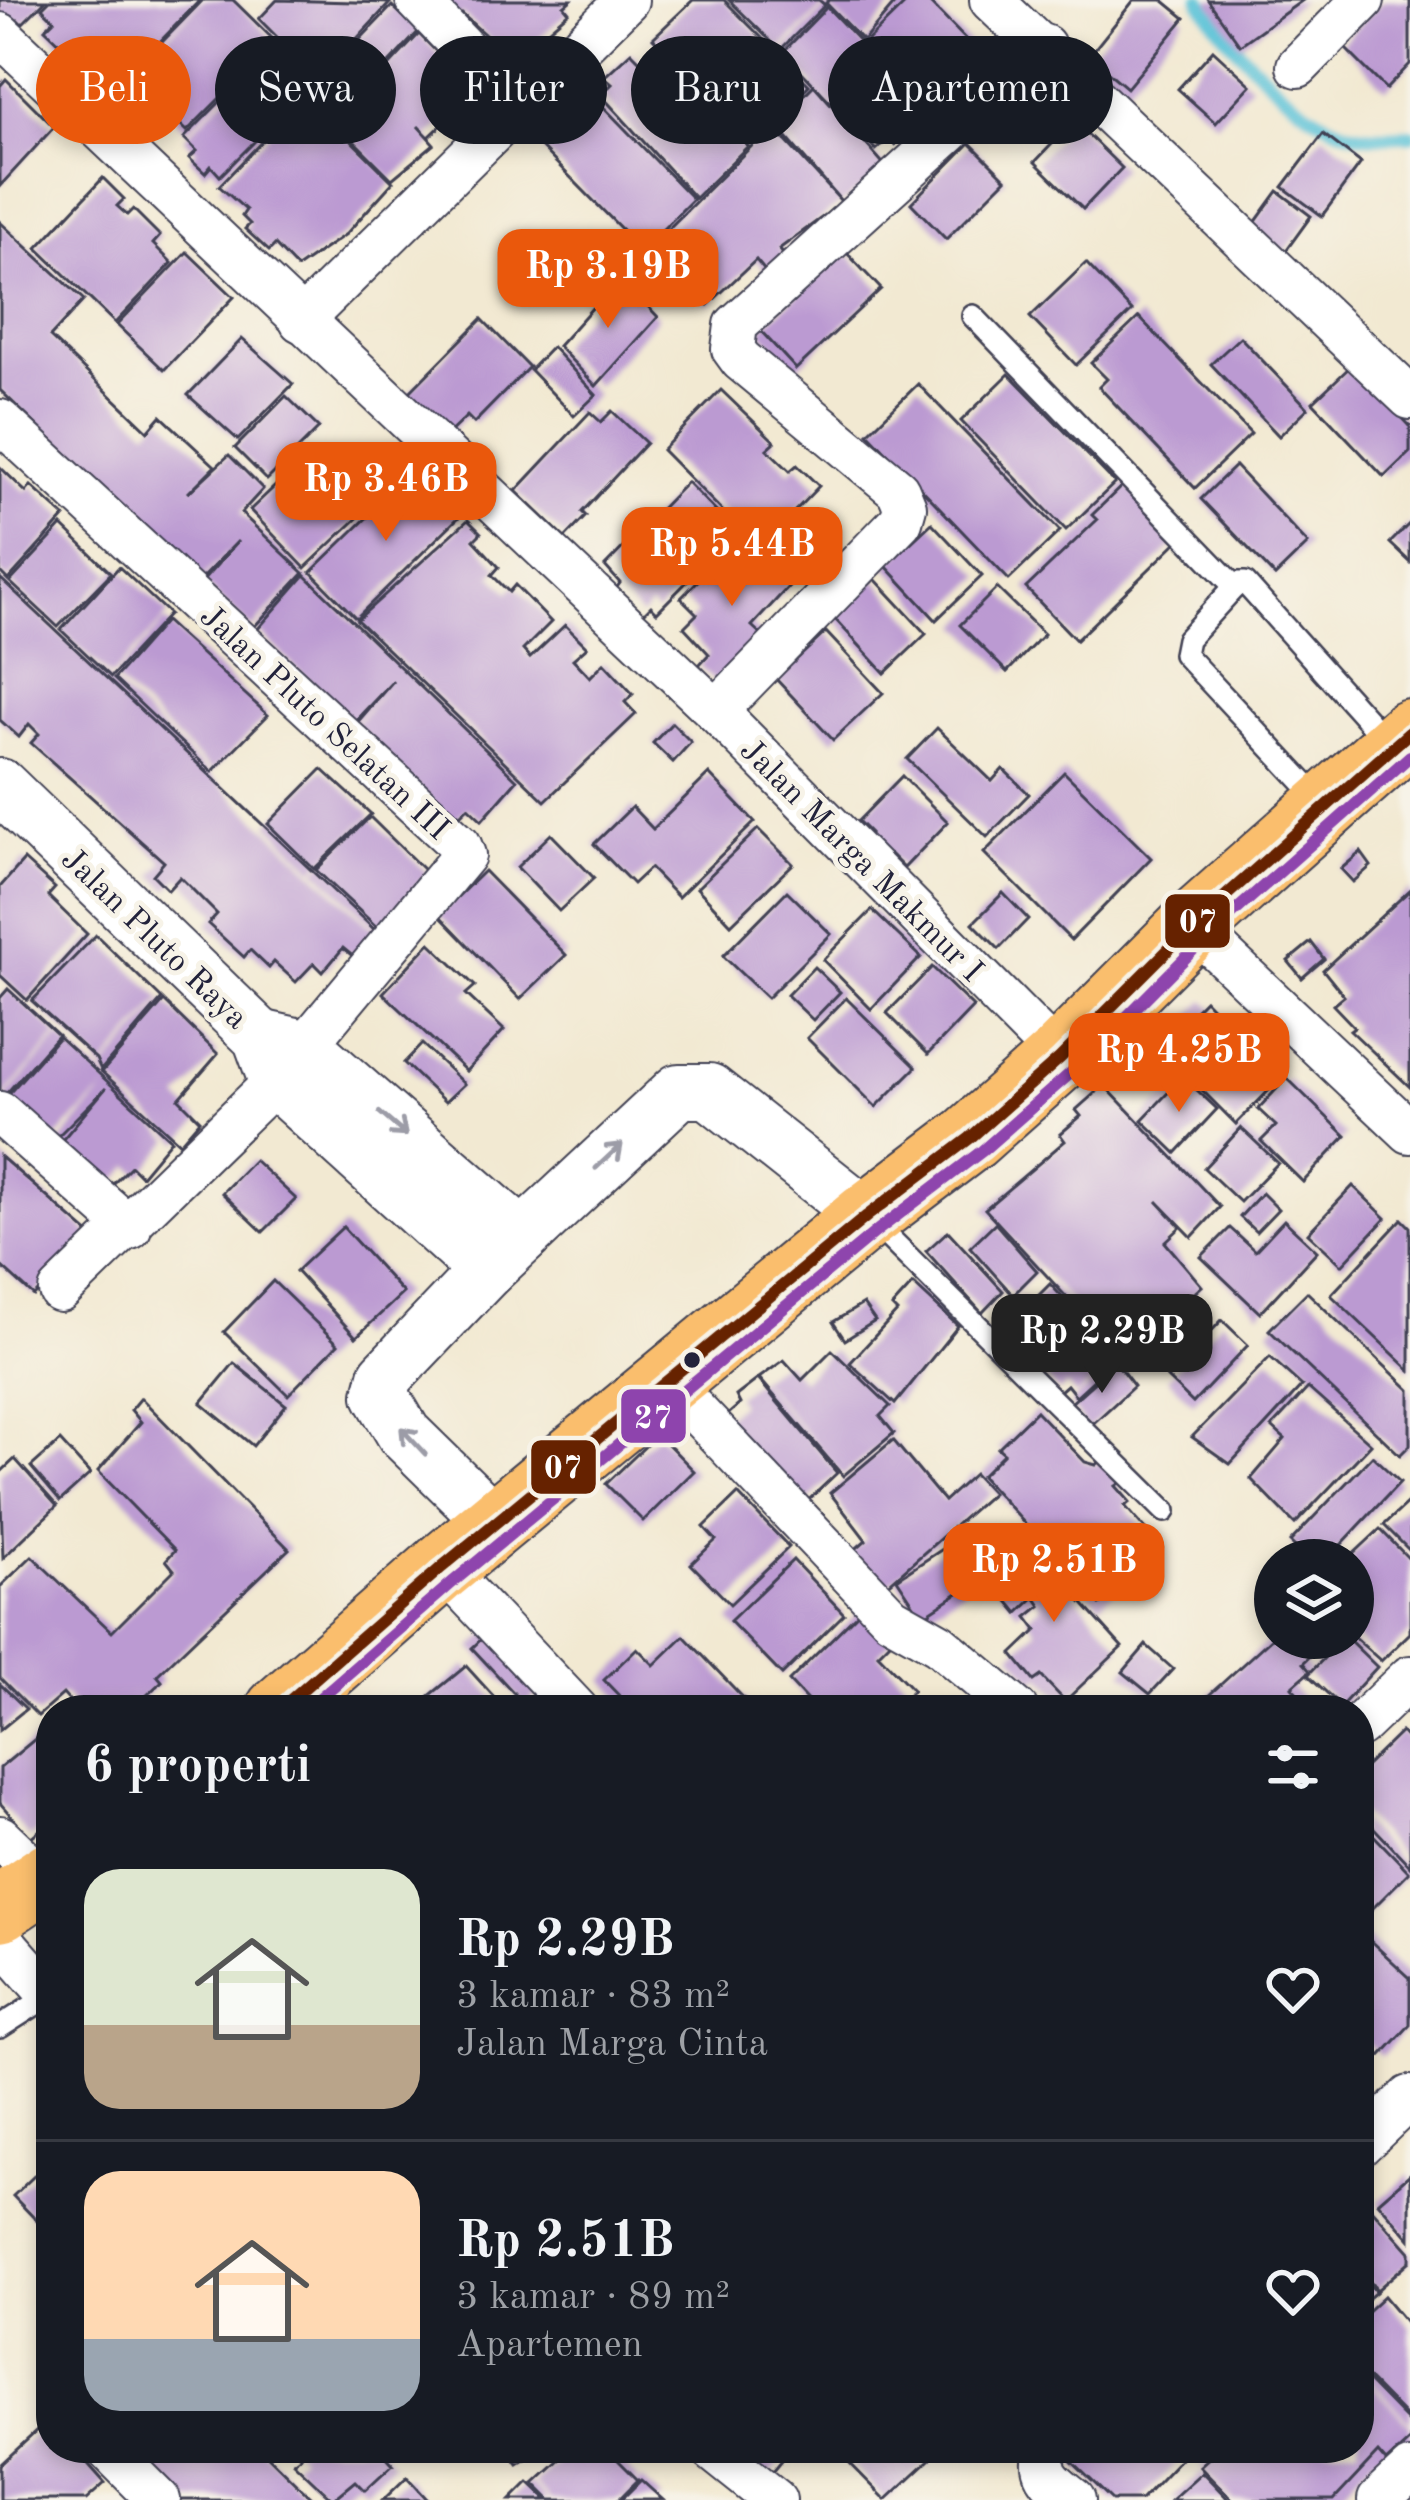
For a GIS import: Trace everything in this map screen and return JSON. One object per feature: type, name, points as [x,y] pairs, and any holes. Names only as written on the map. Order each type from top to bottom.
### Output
[{"type":"main road","points":[[304,1695],[442,1567],[867,1216],[970,1138],[1060,1058],[1192,926],[1401,740]]},
{"type":"street","points":[[417,0],[452,36]]},
{"type":"street","points":[[591,36],[627,0]]},
{"type":"street","points":[[991,0],[1032,36]]},
{"type":"street","points":[[1298,65],[1363,0]]},
{"type":"street","name":"Jalan Marga Makmur I","points":[[0,34],[716,711],[1060,1058]]},
{"type":"street","points":[[1113,112],[1410,398]]},
{"type":"street","points":[[301,321],[483,144]]},
{"type":"street","name":"Jalan Marga Makmur I","points":[[716,711],[901,520],[905,507],[898,490],[741,360],[733,349],[736,325],[936,144]]},
{"type":"street","name":"Jalan Pluto Selatan III","points":[[0,421],[463,849],[460,866],[280,1055]]},
{"type":"street","name":"Jalan Pluto Raya","points":[[0,786],[280,1055],[504,1254]]},
{"type":"street","points":[[1192,926],[1410,1132]]},
{"type":"street","points":[[60,1291],[130,1228],[280,1055]]},
{"type":"street","points":[[496,1524],[404,1434],[381,1395],[386,1376],[504,1254],[688,1087],[709,1091],[867,1216]]},
{"type":"street","points":[[0,1113],[130,1228]]},
{"type":"street","points":[[668,1381],[891,1616],[939,1644],[999,1695]]},
{"type":"street","points":[[442,1567],[563,1695]]},
{"type":"street","points":[[1374,1711],[1410,1676]]},
{"type":"street","points":[[0,1939],[36,1979]]},
{"type":"street","points":[[1374,2132],[1410,2097]]},
{"type":"street","points":[[122,2463],[159,2500]]},
{"type":"street","points":[[729,2463],[775,2500]]},
{"type":"street","points":[[1043,2463],[1047,2478],[1074,2500]]},
{"type":"street","points":[[1379,2500],[1410,2471]]},
{"type":"lane","points":[[974,316],[1235,587]]},
{"type":"lane","points":[[1325,806],[1184,654],[1187,639],[1235,587],[1245,583],[1401,740]]},
{"type":"lane","points":[[867,1216],[1165,1511]]},
{"type":"lane","points":[[0,2027],[36,2004]]},
{"type":"building","points":[[0,0],[46,0],[22,24],[18,20],[10,27],[0,18]]},
{"type":"building","points":[[50,0],[200,0],[165,36],[52,36],[45,29],[54,20],[42,8]]},
{"type":"building","points":[[203,0],[233,0],[270,36],[215,36],[215,103],[191,127],[191,36],[168,36]]},
{"type":"building","points":[[277,0],[390,3],[359,36],[276,36],[259,19]]},
{"type":"building","points":[[432,0],[571,0],[564,6],[569,12],[541,36],[486,36],[462,14],[455,21]]},
{"type":"building","points":[[693,0],[724,0],[760,36],[655,36]]},
{"type":"building","points":[[729,0],[819,0],[825,5],[794,36],[766,36]]},
{"type":"building","points":[[898,0],[867,36],[858,36],[826,3]]},
{"type":"building","points":[[909,0],[927,0],[962,36],[872,36]]},
{"type":"building","points":[[1134,0],[1163,0],[1185,18],[1127,88],[1113,76],[1113,36],[1105,36]]},
{"type":"building","points":[[1208,0],[1303,0],[1240,45]]},
{"type":"building","points":[[1383,0],[1410,0],[1410,64],[1386,89],[1341,44]]},
{"type":"building","points":[[392,6],[419,31],[396,56],[396,36],[363,36]]},
{"type":"building","points":[[827,7],[855,36],[828,36],[828,99],[804,74],[804,36],[799,36]]},
{"type":"building","points":[[419,34],[420,144],[434,144],[392,179],[357,144],[396,144],[396,58]]},
{"type":"building","points":[[1213,50],[1251,85],[1216,123],[1178,89]]},
{"type":"building","points":[[631,52],[631,128],[607,102],[612,84],[607,74]]},
{"type":"building","points":[[6,79],[36,109],[38,144],[0,186],[0,86]]},
{"type":"building","points":[[814,85],[828,101],[828,144],[866,144],[888,169],[779,249],[789,261],[771,278],[756,260],[708,305],[649,248],[754,144],[789,144],[841,201],[792,144],[804,144],[804,95]]},
{"type":"building","points":[[215,107],[215,144],[252,144],[220,176],[211,166],[205,173],[189,158],[197,151],[190,144],[191,131]]},
{"type":"building","points":[[607,110],[631,135],[631,144],[640,144],[693,199],[642,250],[538,144],[607,144]]},
{"type":"building","points":[[1323,134],[1361,163],[1322,216],[1283,187]]},
{"type":"building","points":[[260,144],[355,144],[393,182],[346,234],[297,268],[275,245],[269,251],[245,229],[250,224],[242,216],[246,210],[219,186]]},
{"type":"building","points":[[646,144],[746,144],[748,146],[695,198]]},
{"type":"building","points":[[969,144],[1006,179],[946,239],[911,203]]},
{"type":"building","points":[[1052,144],[1097,144],[1122,168],[1083,209],[1035,162]]},
{"type":"building","points":[[103,178],[124,199],[117,206],[127,215],[133,209],[160,236],[153,244],[172,263],[115,323],[37,248]]},
{"type":"building","points":[[1278,191],[1311,216],[1285,252],[1252,227]]},
{"type":"building","points":[[0,222],[84,300],[50,337],[148,431],[161,416],[215,466],[188,493],[229,455],[263,489],[241,513],[304,573],[252,629],[202,582],[238,541],[199,581],[0,390]]},
{"type":"building","points":[[845,251],[881,289],[796,369],[760,330]]},
{"type":"building","points":[[187,252],[234,297],[164,370],[117,325]]},
{"type":"building","points":[[1086,263],[1132,311],[1076,365],[1030,317]]},
{"type":"building","points":[[620,277],[658,317],[596,386],[558,346]]},
{"type":"building","points":[[1139,317],[1251,434],[1195,488],[1099,387],[1107,379],[1091,363]]},
{"type":"building","points":[[482,319],[529,367],[474,423],[467,416],[447,435],[401,401]]},
{"type":"building","points":[[1240,337],[1308,408],[1279,436],[1211,364]]},
{"type":"building","points":[[242,339],[293,384],[238,440],[188,395]]},
{"type":"building","points":[[552,347],[596,395],[574,416],[530,370]]},
{"type":"building","points":[[1352,365],[1410,426],[1410,452],[1384,477],[1313,402]]},
{"type":"building","points":[[1009,374],[1115,483],[1066,530],[961,421]]},
{"type":"building","points":[[918,384],[1060,531],[1009,580],[868,433]]},
{"type":"building","points":[[721,390],[775,442],[767,449],[790,471],[797,465],[819,486],[759,548],[662,450]]},
{"type":"building","points":[[286,396],[319,428],[267,480],[235,448]]},
{"type":"building","points":[[612,411],[646,443],[582,512],[586,516],[565,538],[516,491],[590,412],[601,422]]},
{"type":"building","points":[[311,452],[344,487],[369,463],[390,487],[305,568],[250,510]]},
{"type":"building","points":[[1235,466],[1308,544],[1275,576],[1201,499]]},
{"type":"building","points":[[0,467],[26,492],[31,486],[65,517],[8,580],[0,572]]},
{"type":"building","points":[[417,469],[461,515],[356,618],[311,572]]},
{"type":"building","points":[[687,482],[736,532],[657,612],[651,606],[641,616],[615,590],[620,583],[605,566]]},
{"type":"building","points":[[1125,483],[1179,540],[1076,640],[1026,588],[1097,520],[1092,515]]},
{"type":"building","points":[[468,520],[481,533],[474,540],[499,567],[492,575],[509,592],[515,585],[551,622],[523,650],[530,658],[565,625],[587,647],[573,659],[590,677],[604,663],[633,694],[625,702],[636,714],[545,801],[357,620]]},
{"type":"building","points":[[932,523],[982,576],[936,620],[886,566]]},
{"type":"building","points":[[1410,523],[1410,562],[1390,543]]},
{"type":"building","points":[[62,526],[111,573],[58,627],[10,582]]},
{"type":"building","points":[[741,537],[789,586],[752,626],[766,639],[719,687],[699,665],[709,654],[684,627],[697,614],[681,598]]},
{"type":"building","points":[[119,567],[169,614],[111,677],[61,630]]},
{"type":"building","points":[[305,575],[517,780],[482,820],[468,807],[453,822],[355,725],[393,681],[353,723],[257,630]]},
{"type":"building","points":[[0,578],[377,932],[355,958],[343,948],[323,972],[314,963],[296,982],[274,962],[269,968],[250,950],[244,957],[208,924],[217,914],[180,877],[168,890],[153,875],[164,862],[31,743],[39,734],[29,724],[19,737],[0,720]]},
{"type":"building","points":[[875,579],[926,634],[885,673],[834,618]]},
{"type":"building","points":[[997,588],[1044,634],[1007,672],[960,625]]},
{"type":"building","points":[[165,621],[268,715],[212,772],[114,679]]},
{"type":"building","points":[[826,632],[883,693],[833,740],[776,679]]},
{"type":"building","points":[[672,723],[691,742],[673,762],[653,743]]},
{"type":"building","points":[[937,728],[992,781],[1003,769],[1029,794],[987,837],[907,759]]},
{"type":"building","points":[[322,769],[371,814],[314,869],[268,824]]},
{"type":"building","points":[[1064,772],[1151,858],[1071,940],[984,853]]},
{"type":"building","points":[[709,774],[755,822],[678,897],[650,868],[633,884],[594,844],[632,807],[653,829]]},
{"type":"building","points":[[902,776],[948,822],[904,868],[890,854],[881,863],[860,843],[870,833],[858,821]]},
{"type":"building","points":[[370,817],[427,873],[379,929],[316,870]]},
{"type":"building","points":[[758,829],[793,864],[731,924],[697,888]]},
{"type":"building","points":[[551,834],[594,878],[559,911],[517,867]]},
{"type":"building","points":[[1361,852],[1371,866],[1353,882],[1341,869]]},
{"type":"building","points":[[24,860],[55,888],[48,896],[87,934],[27,1000],[0,975],[0,887]]},
{"type":"building","points":[[484,871],[566,955],[520,999],[439,915]]},
{"type":"building","points":[[1410,890],[1410,1087],[1350,1030],[1354,1027],[1333,1005],[1344,996],[1323,970]]},
{"type":"building","points":[[787,891],[831,934],[767,998],[723,956]]},
{"type":"building","points":[[1003,893],[1028,919],[999,949],[973,923]]},
{"type":"building","points":[[872,910],[921,957],[871,1009],[823,960]]},
{"type":"building","points":[[96,935],[162,999],[101,1070],[96,1059],[32,1001]]},
{"type":"building","points":[[1311,942],[1324,959],[1302,978],[1288,961]]},
{"type":"building","points":[[430,943],[475,986],[466,994],[504,1030],[466,1071],[383,993]]},
{"type":"building","points":[[814,967],[840,992],[813,1020],[787,995]]},
{"type":"building","points":[[932,967],[973,1007],[928,1054],[887,1013]]},
{"type":"building","points":[[8,989],[58,1035],[5,1095],[0,1091],[0,998]]},
{"type":"building","points":[[846,998],[916,1067],[876,1107],[807,1038]]},
{"type":"building","points":[[1205,1000],[1241,1037],[1221,1056],[1205,1039],[1198,1045],[1179,1026]]},
{"type":"building","points":[[164,1001],[218,1054],[179,1099],[200,1120],[180,1143],[102,1072]]},
{"type":"building","points":[[59,1037],[171,1140],[141,1176],[131,1166],[111,1186],[58,1145],[106,1088],[53,1141],[5,1098]]},
{"type":"building","points":[[1247,1043],[1282,1077],[1236,1124],[1202,1090]]},
{"type":"building","points":[[422,1044],[464,1084],[445,1102],[404,1063]]},
{"type":"building","points":[[1183,1077],[1217,1109],[1176,1153],[1142,1120]]},
{"type":"building","points":[[1287,1078],[1346,1136],[1303,1182],[1261,1141],[1276,1126],[1258,1109]]},
{"type":"building","points":[[1104,1085],[1220,1207],[1192,1237],[1157,1201],[1181,1227],[1165,1242],[1202,1286],[1157,1327],[1145,1312],[1109,1343],[985,1209],[1065,1141],[1060,1134],[1081,1116],[1076,1110]]},
{"type":"building","points":[[1241,1128],[1278,1163],[1240,1202],[1204,1168]]},
{"type":"building","points":[[0,1156],[92,1236],[34,1296],[0,1265]]},
{"type":"building","points":[[254,1160],[296,1199],[263,1232],[222,1193]]},
{"type":"building","points":[[1353,1186],[1386,1218],[1342,1265],[1308,1233]]},
{"type":"building","points":[[1262,1193],[1278,1209],[1256,1232],[1240,1217]]},
{"type":"building","points":[[1402,1219],[1410,1227],[1410,1370],[1331,1295]]},
{"type":"building","points":[[1284,1220],[1317,1251],[1260,1313],[1201,1257],[1230,1228],[1255,1251]]},
{"type":"building","points":[[995,1223],[1037,1271],[1013,1295],[970,1247]]},
{"type":"building","points":[[343,1227],[403,1293],[356,1337],[296,1271]]},
{"type":"building","points":[[948,1231],[1003,1291],[982,1313],[926,1251]]},
{"type":"building","points":[[273,1281],[338,1344],[288,1395],[224,1332]]},
{"type":"building","points":[[913,1284],[958,1326],[895,1404],[850,1363],[897,1312],[892,1307]]},
{"type":"building","points":[[1050,1284],[1108,1347],[1101,1353],[1110,1365],[1076,1396],[1067,1385],[1059,1392],[1000,1329],[1011,1319],[1005,1312],[1022,1296],[1030,1304]]},
{"type":"building","points":[[1307,1292],[1410,1390],[1410,1445],[1400,1455],[1269,1330]]},
{"type":"building","points":[[863,1304],[875,1321],[845,1340],[833,1322]]},
{"type":"building","points":[[1222,1320],[1248,1345],[1193,1403],[1167,1378]]},
{"type":"building","points":[[832,1350],[890,1406],[880,1416],[894,1433],[843,1476],[759,1378],[784,1360],[802,1380]]},
{"type":"building","points":[[1270,1357],[1302,1386],[1230,1464],[1192,1437]]},
{"type":"building","points":[[234,1363],[286,1405],[253,1446],[201,1403]]},
{"type":"building","points":[[1116,1363],[1134,1386],[1087,1429],[1070,1404]]},
{"type":"building","points":[[758,1379],[837,1473],[799,1509],[718,1423],[740,1404],[736,1396]]},
{"type":"building","points":[[1308,1388],[1371,1444],[1295,1524],[1251,1479],[1285,1439],[1272,1427]]},
{"type":"building","points":[[141,1398],[289,1549],[157,1675],[162,1681],[147,1695],[36,1695],[36,1714],[0,1678],[0,1587],[32,1556],[112,1632],[174,1570],[166,1560],[175,1550],[98,1471],[141,1422],[131,1410]]},
{"type":"building","points":[[1036,1411],[1085,1462],[1096,1465],[1107,1456],[1126,1479],[1116,1486],[1130,1502],[1125,1506],[1162,1548],[1100,1605],[981,1476],[1004,1453],[998,1448]]},
{"type":"building","points":[[658,1434],[694,1471],[643,1521],[606,1484]]},
{"type":"building","points":[[893,1440],[944,1501],[974,1474],[992,1493],[875,1596],[843,1560],[866,1540],[830,1493]]},
{"type":"building","points":[[60,1441],[90,1474],[60,1501],[31,1467]]},
{"type":"building","points":[[1372,1456],[1400,1482],[1347,1539],[1293,1539]]},
{"type":"building","points":[[15,1459],[57,1506],[3,1558],[0,1473]]},
{"type":"building","points":[[738,1494],[789,1547],[730,1604],[691,1564],[716,1540],[704,1527]]},
{"type":"building","points":[[1410,1501],[1410,1551],[1384,1525]]},
{"type":"building","points":[[1380,1529],[1410,1560],[1410,1633],[1381,1661],[1374,1655],[1374,1539],[1369,1539]]},
{"type":"building","points":[[1029,1544],[1122,1647],[1071,1695],[1059,1695],[1041,1676],[1034,1681],[1012,1654],[1037,1630],[1027,1617],[1041,1606],[1035,1597],[1018,1613],[989,1578]]},
{"type":"building","points":[[944,1548],[969,1586],[922,1617],[897,1579]]},
{"type":"building","points":[[793,1560],[844,1614],[782,1675],[730,1621]]},
{"type":"building","points":[[862,1609],[892,1640],[878,1654],[913,1690],[908,1695],[802,1695],[789,1681]]},
{"type":"building","points":[[493,1628],[546,1683],[536,1695],[516,1695],[472,1648]]},
{"type":"building","points":[[684,1636],[741,1695],[618,1695],[604,1680],[637,1648],[654,1665]]},
{"type":"building","points":[[1146,1645],[1173,1669],[1150,1694],[1123,1672]]},
{"type":"building","points":[[1254,1654],[1254,1659],[1307,1659],[1303,1663],[1310,1671],[1292,1687],[1299,1695],[1209,1695]]},
{"type":"building","points":[[1323,1659],[1369,1659],[1377,1667],[1351,1695],[1329,1695],[1308,1675]]},
{"type":"building","points":[[466,1666],[492,1695],[431,1695]]},
{"type":"building","points":[[0,1684],[26,1709],[0,1730]]},
{"type":"building","points":[[1401,1732],[1410,1742],[1410,1866],[1374,1828],[1374,1758]]},
{"type":"building","points":[[36,1738],[36,1833],[30,1838],[0,1803],[0,1768]]},
{"type":"building","points":[[1374,1836],[1409,1872],[1374,1907]]},
{"type":"building","points":[[1374,1944],[1410,1978],[1410,2025],[1381,2056],[1374,2049]]},
{"type":"building","points":[[36,2174],[36,2220],[13,2196]]},
{"type":"building","points":[[1410,2174],[1410,2239],[1378,2202]]},
{"type":"building","points":[[1374,2211],[1410,2252],[1410,2261],[1377,2290]]},
{"type":"building","points":[[1384,2296],[1410,2327],[1410,2421],[1374,2384],[1374,2305]]},
{"type":"building","points":[[1374,2387],[1410,2424],[1410,2440],[1386,2462],[1378,2453],[1374,2457]]},
{"type":"building","points":[[36,2432],[36,2463],[87,2463],[105,2483],[86,2500],[0,2500],[0,2465]]},
{"type":"building","points":[[142,2463],[275,2463],[313,2500],[179,2500]]},
{"type":"building","points":[[294,2463],[393,2464],[365,2490],[356,2481],[333,2500]]},
{"type":"building","points":[[556,2463],[621,2463],[638,2480],[618,2500],[551,2500],[534,2483]]},
{"type":"building","points":[[741,2463],[780,2463],[764,2482]]},
{"type":"building","points":[[850,2463],[926,2463],[886,2500]]},
{"type":"building","points":[[1073,2463],[1176,2463],[1141,2500],[1112,2500]]},
{"type":"building","points":[[1369,2463],[1334,2500],[1233,2500],[1200,2466]]},
{"type":"building","points":[[1202,2472],[1229,2500],[1171,2500]]},
{"type":"building","points":[[407,2477],[428,2500],[383,2500]]},
{"type":"building","points":[[641,2480],[663,2500],[621,2500]]},
{"type":"building","points":[[529,2482],[548,2500],[511,2500]]},
{"type":"waterway","points":[[1200,0],[1249,61],[1318,117],[1363,135],[1410,135]]},
{"type":"transit line","name":"07","points":[[296,1695],[442,1567],[867,1216],[970,1138],[1060,1058],[1192,926],[1410,732]]},
{"type":"transit line","name":"27","points":[[323,1695],[878,1230],[982,1151],[1073,1071],[1204,939],[1410,756]]}]
